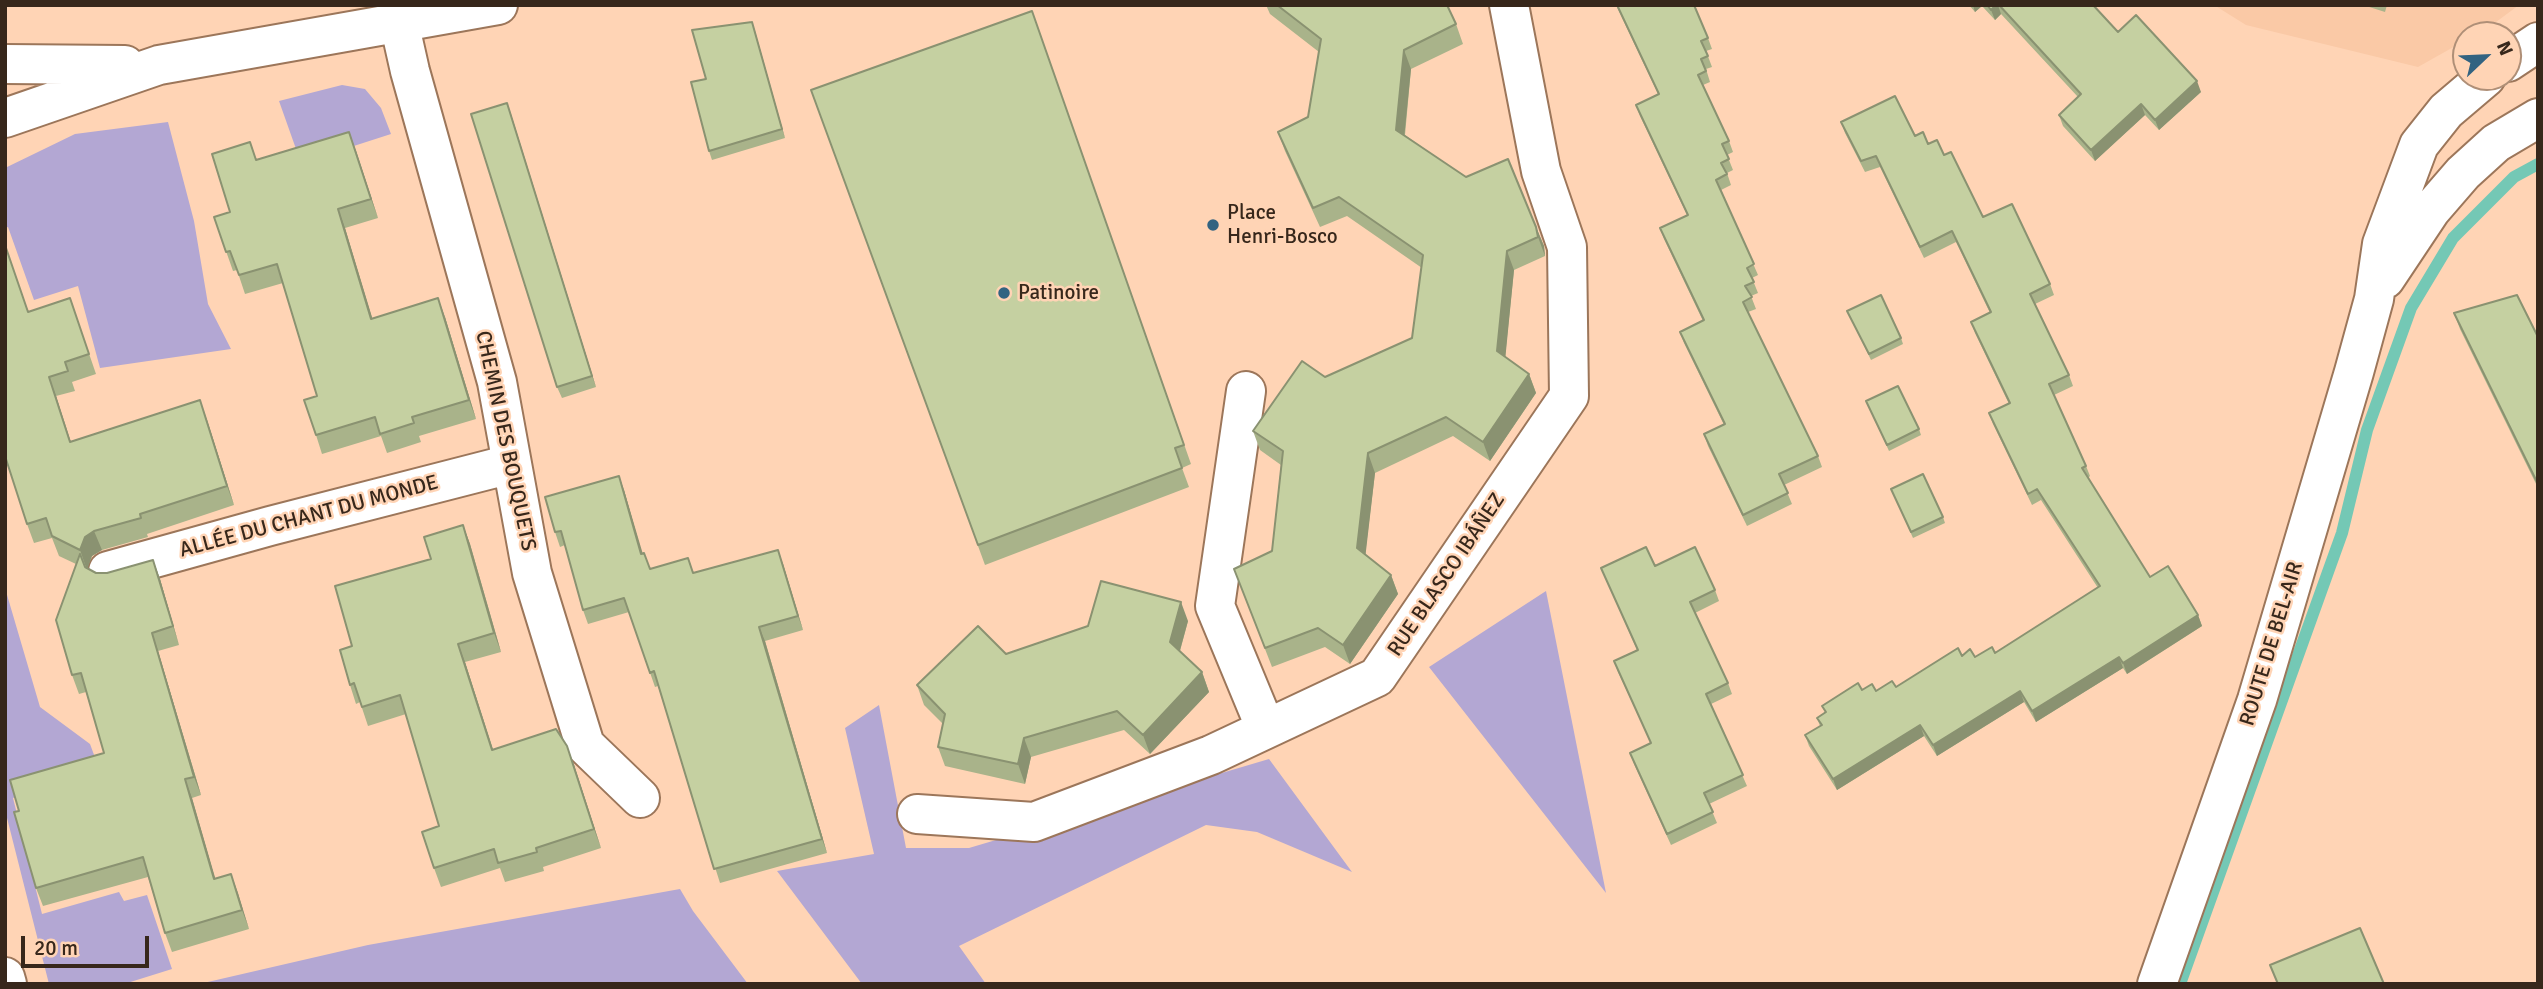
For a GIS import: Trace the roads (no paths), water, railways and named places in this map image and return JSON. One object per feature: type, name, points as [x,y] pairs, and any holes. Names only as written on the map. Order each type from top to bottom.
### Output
[{"type":"street","points":[[5,118],[159,65],[498,5]]},
{"type":"street","name":"RUE BLASCO IBÁÑEZ","points":[[917,814],[1034,822],[1211,755],[1377,677],[1569,396],[1567,247],[1541,171],[1509,5]]},
{"type":"street","name":"CHEMIN DES BOUQUETS","points":[[399,22],[410,71],[497,382],[532,573],[585,746],[640,798]]},
{"type":"street","points":[[2522,53],[2538,42]]},
{"type":"street","points":[[5,64],[159,65]]},
{"type":"street","name":"ROUTE DE BEL-AIR","points":[[2157,984],[2257,700],[2374,299],[2382,244],[2419,145],[2446,111],[2470,91]]},
{"type":"street","name":"ROUTE DE BEL-AIR","points":[[2374,299],[2416,231],[2463,173],[2496,143],[2538,118]]},
{"type":"street","points":[[1246,391],[1215,606],[1266,729]]},
{"type":"street","name":"ALLÉE DU CHANT DU MONDE","points":[[108,571],[511,464]]},
{"type":"street","points":[[5,977],[7,984]]},
{"type":"waterway","points":[[2180,984],[2342,533],[2367,430],[2411,308],[2453,238],[2514,177],[2538,164]]},
{"type":"place","name":"Place Henri-Bosco","points":[[1213,225]]},
{"type":"place","name":"Patinoire","points":[[1004,293]]}]
